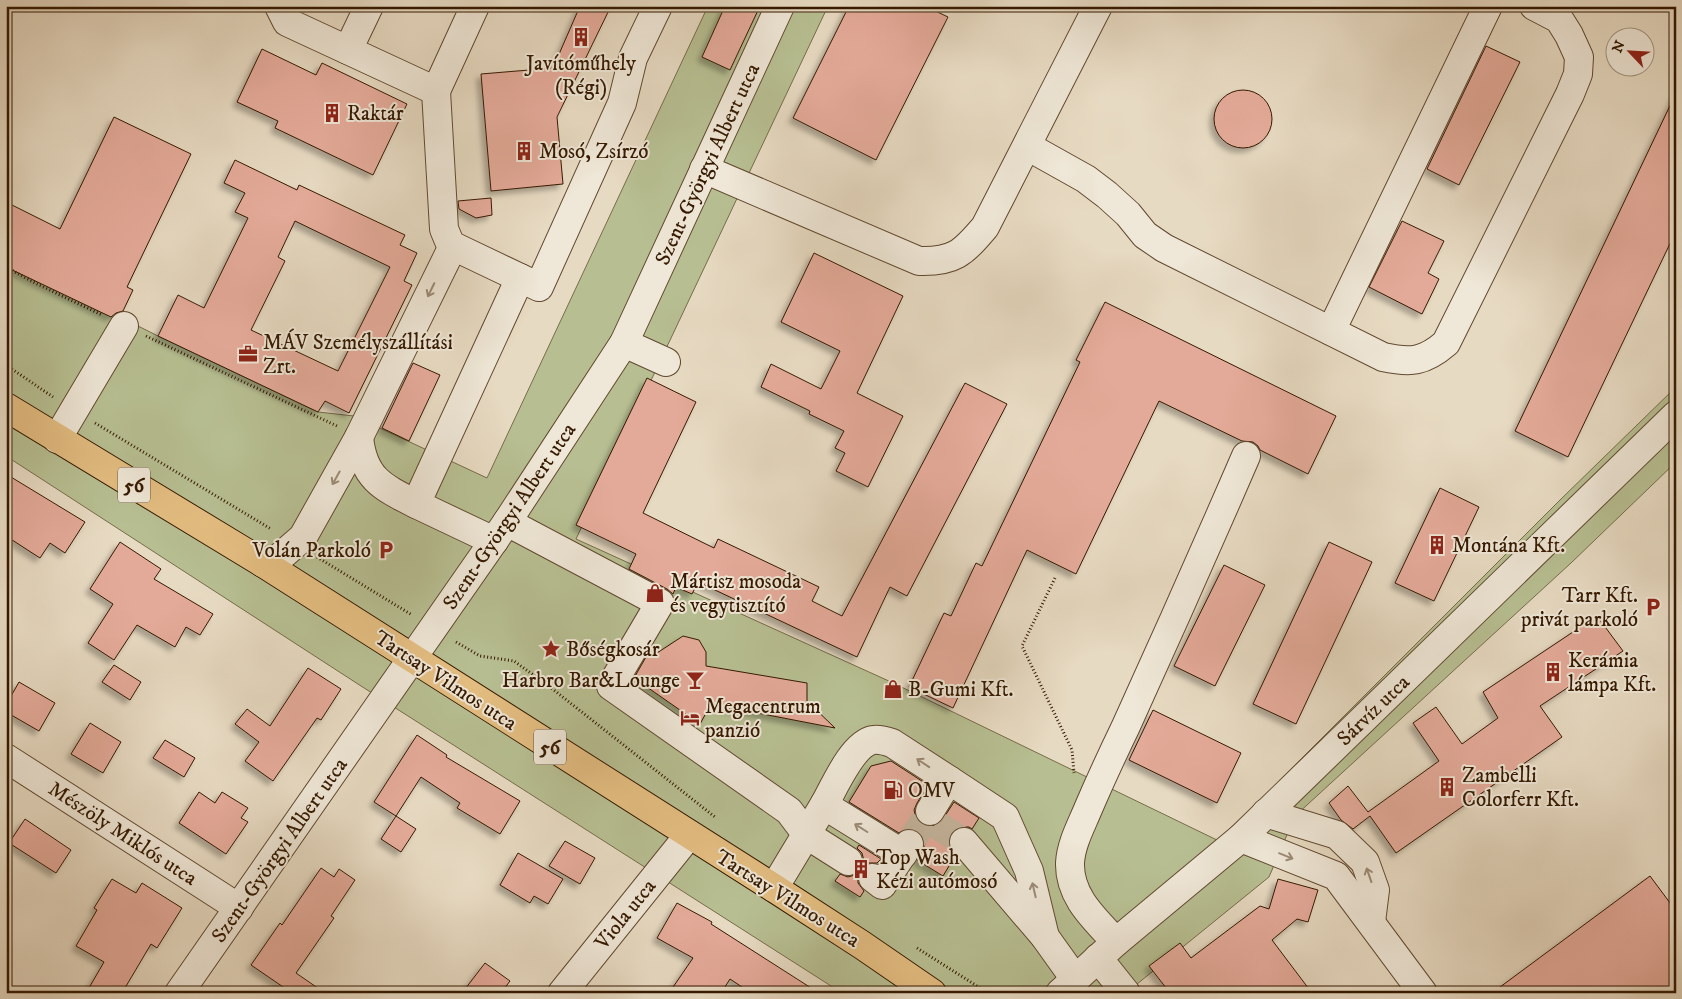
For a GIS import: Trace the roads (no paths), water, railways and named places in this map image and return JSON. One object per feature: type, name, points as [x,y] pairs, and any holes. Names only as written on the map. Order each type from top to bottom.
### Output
[{"type":"main road","name":"Tartsay Vilmos utca","points":[[6,407],[263,563],[774,888],[932,993]]},
{"type":"street","points":[[279,6],[287,22],[436,91]]},
{"type":"street","points":[[348,50],[369,6]]},
{"type":"street","points":[[475,6],[436,91],[444,229],[448,240],[453,246],[539,287],[622,104],[633,58],[658,6]]},
{"type":"street","name":"Szent-Györgyi Albert utca","points":[[179,993],[501,532],[624,343],[780,6]]},
{"type":"street","points":[[704,169],[919,261],[951,258],[970,245],[985,227],[1098,6]]},
{"type":"street","points":[[1331,331],[1488,6]]},
{"type":"street","points":[[1026,146],[1086,179],[1128,214],[1145,235],[1164,248],[1383,357],[1402,361],[1421,360],[1446,343],[1566,102],[1578,74],[1579,57],[1559,19],[1534,6]]},
{"type":"street","points":[[263,563],[279,558],[302,537],[358,438],[453,246]]},
{"type":"street","points":[[416,504],[520,278]]},
{"type":"street","points":[[57,439],[124,326]]},
{"type":"street","points":[[624,343],[666,362]]},
{"type":"street","name":"Sárvíz utca","points":[[1067,986],[1107,950],[1241,838],[1676,415]]},
{"type":"street","points":[[358,438],[363,461],[370,472],[388,489],[416,504],[501,532],[660,603],[611,686],[789,811],[807,835],[848,861]]},
{"type":"street","points":[[1126,993],[1107,950],[1075,891],[1070,863],[1072,848],[1099,783],[1171,629],[1246,456]]},
{"type":"street","points":[[774,888],[856,751],[867,742],[874,740],[892,743],[1005,817],[1029,871],[1045,938],[1067,986]]},
{"type":"street","name":"Mészöly Miklós utca","points":[[6,758],[239,908]]},
{"type":"street","points":[[930,811],[949,780]]},
{"type":"street","points":[[824,805],[906,849],[882,885],[873,878]]},
{"type":"street","points":[[1266,813],[1337,836],[1365,862],[1375,890],[1371,922]]},
{"type":"street","name":"Viola utca","points":[[562,993],[688,835]]},
{"type":"street","points":[[1241,838],[1336,876],[1423,993]]},
{"type":"street","points":[[964,842],[1045,938]]},
{"type":"tunnel","points":[[909,844],[926,818],[964,842]]},
{"type":"place","name":"Javítóműhely (Régi)","points":[[581,37]]},
{"type":"place","name":"Raktár","points":[[332,113]]},
{"type":"place","name":"Mosó, Zsírzó","points":[[524,151]]},
{"type":"place","name":"MÁV Személyszállítási Zrt.","points":[[248,354]]},
{"type":"place","name":"Montána Kft.","points":[[1437,545]]},
{"type":"place","name":"Volán Parkoló","points":[[386,550]]},
{"type":"place","name":"Mártisz mosoda és vegytisztító","points":[[655,593]]},
{"type":"place","name":"Tarr Kft. privát parkoló","points":[[1653,607]]},
{"type":"place","name":"Bőségkosár","points":[[551,649]]},
{"type":"place","name":"Kerámia lámpa Kft.","points":[[1553,672]]},
{"type":"place","name":"Harbro Bar&Lounge","points":[[695,680]]},
{"type":"place","name":"B-Gumi Kft.","points":[[893,689]]},
{"type":"place","name":"Megacentrum panzió","points":[[690,718]]},
{"type":"place","name":"Zambelli Colorferr Kft.","points":[[1447,787]]},
{"type":"place","name":"OMV","points":[[893,790]]},
{"type":"place","name":"Top Wash Kézi autómosó","points":[[861,869]]}]
